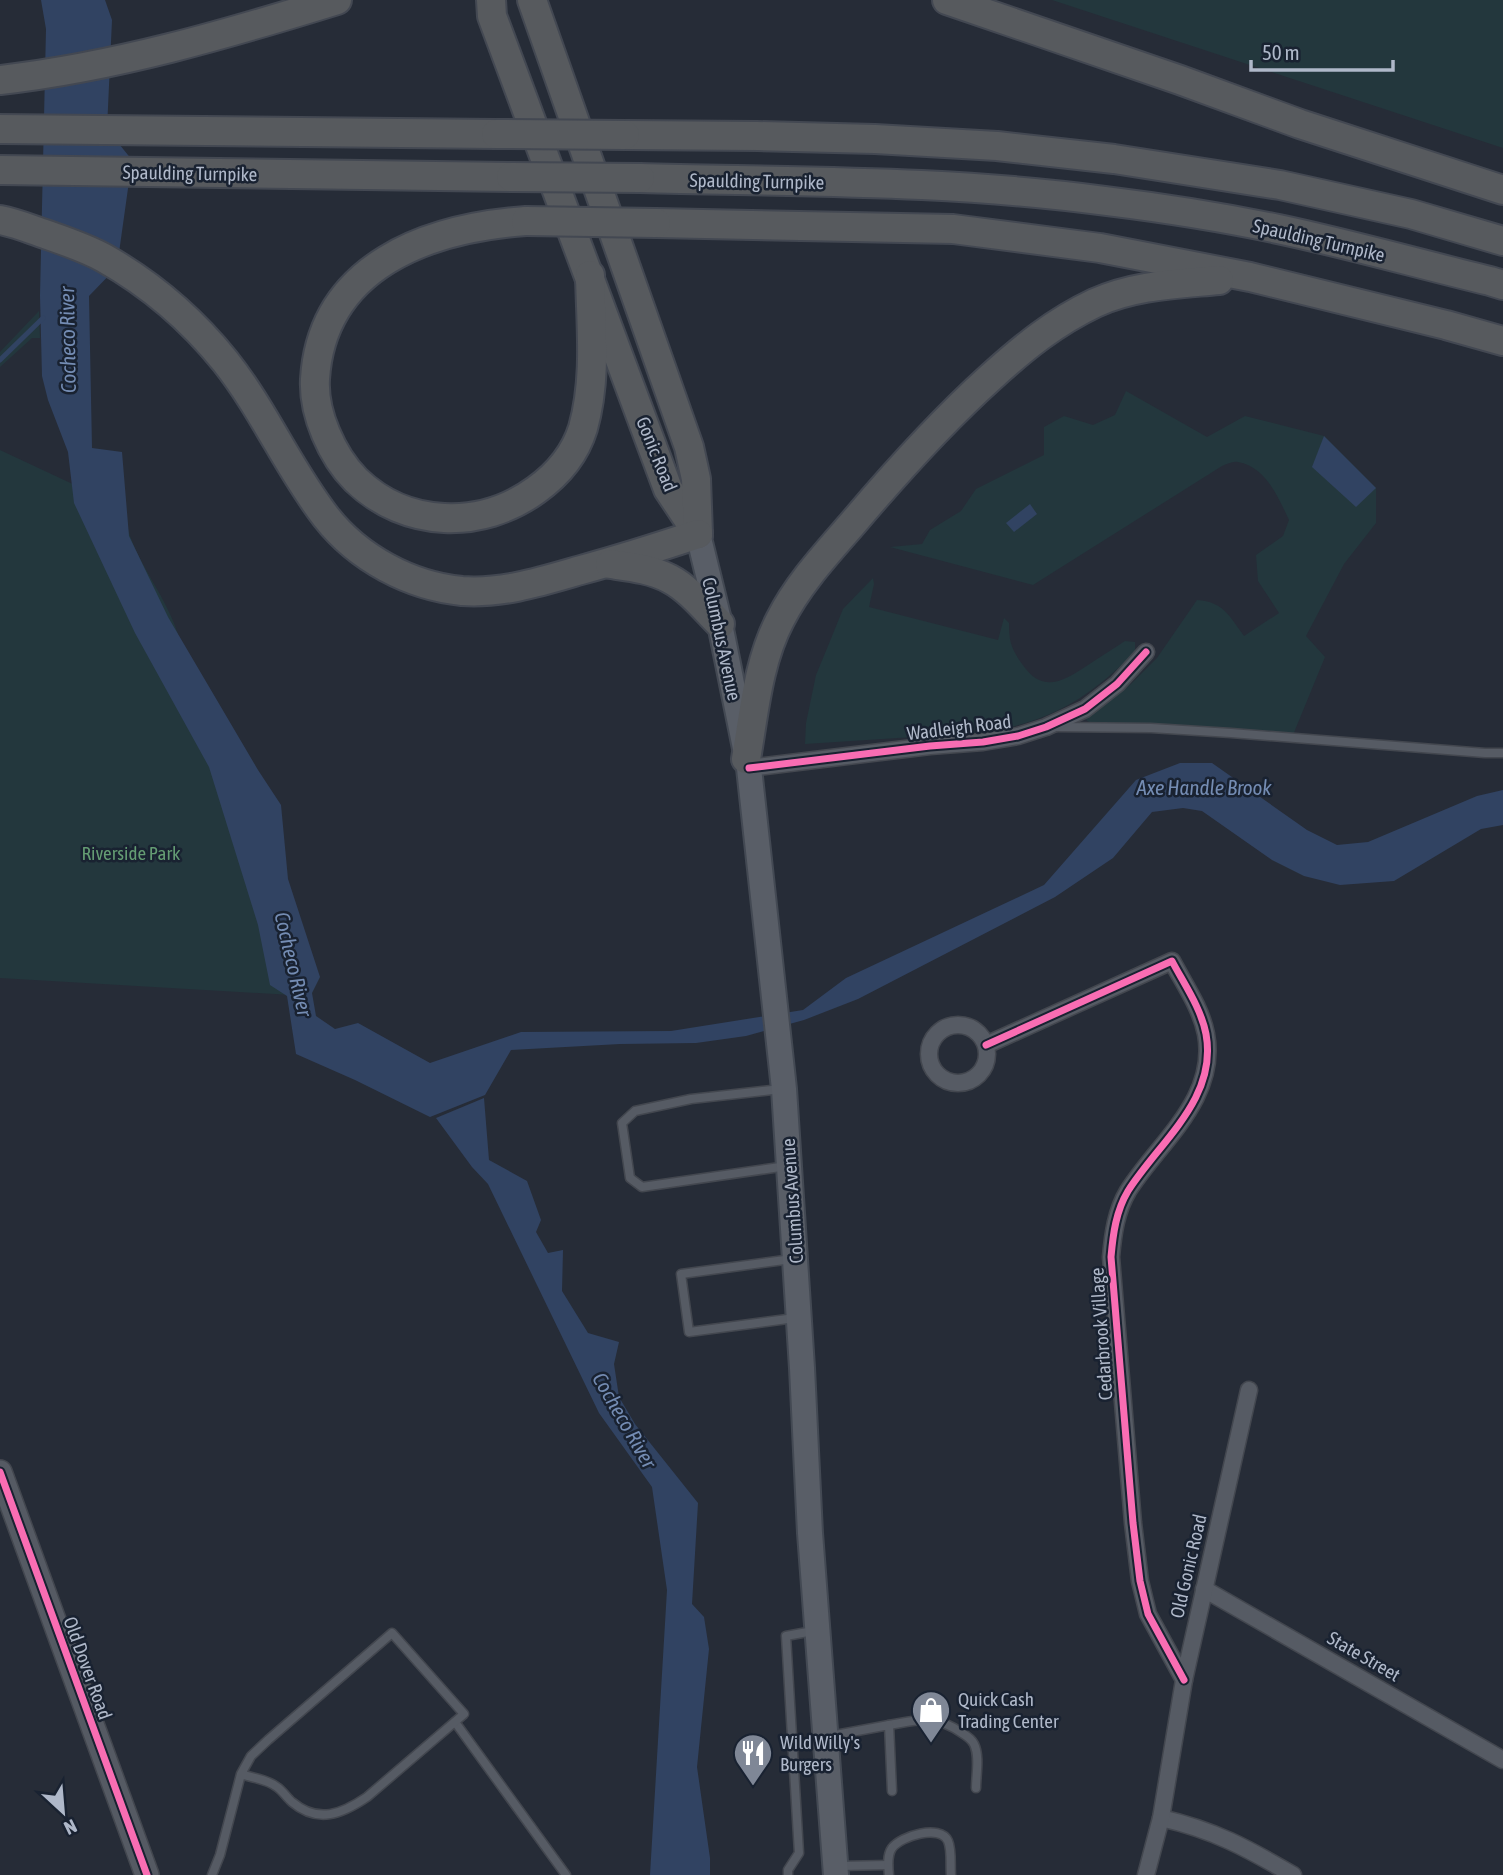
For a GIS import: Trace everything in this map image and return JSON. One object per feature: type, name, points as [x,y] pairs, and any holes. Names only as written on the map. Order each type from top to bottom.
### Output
[{"type":"highway","points":[[2,79],[65,71],[113,61],[249,27],[337,0]]},
{"type":"highway","name":"Gonic Road","points":[[491,0],[492,16],[668,489],[698,534]]},
{"type":"highway","name":"Gonic Road","points":[[532,0],[689,447],[696,479],[698,534]]},
{"type":"highway","points":[[947,0],[1300,124],[1503,190]]},
{"type":"highway","points":[[7,130],[757,136],[997,146],[1114,159],[1280,185],[1411,214],[1503,241]]},
{"type":"highway","name":"Spaulding Turnpike","points":[[3,170],[640,178],[913,184],[1018,191],[1105,200],[1279,230],[1503,285]]},
{"type":"highway","points":[[6,221],[103,257],[153,291],[194,327],[225,361],[249,394],[326,517],[345,538],[366,555],[396,573],[428,584],[462,591],[496,590],[537,583],[698,534]]},
{"type":"highway","points":[[590,275],[590,398],[582,431],[570,456],[552,479],[523,499],[496,512],[469,518],[443,519],[398,508],[376,496],[356,479],[340,460],[320,415],[314,390],[321,340],[331,315],[347,292],[371,270],[401,252],[429,240],[493,223],[526,221],[953,229],[1100,247],[1250,277],[1503,341]]},
{"type":"highway","points":[[748,764],[763,664],[779,621],[797,591],[899,469],[971,394],[1022,349],[1061,320],[1098,302],[1150,287],[1250,277]]},
{"type":"highway","points":[[604,563],[646,569],[671,579],[720,624]]},
{"type":"main road","name":"Columbus Avenue","points":[[698,534],[720,624],[748,764],[779,1038],[790,1166],[817,1630],[836,1871]]},
{"type":"street","name":"Wadleigh Road","points":[[748,764],[983,742],[1018,736],[1046,727],[1085,709],[1116,684],[1146,652]]},
{"type":"street","name":"Cedarbrook Village","points":[[986,1045],[1172,961],[1198,1009],[1205,1030],[1208,1051],[1205,1074],[1177,1128],[1128,1192],[1117,1214],[1111,1257],[1140,1581],[1149,1614],[1184,1680]]},
{"type":"street","name":"Old Gonic Road","points":[[1146,1875],[1161,1818],[1184,1680],[1249,1390]]},
{"type":"street","name":"Old Dover Road","points":[[0,1472],[147,1875]]},
{"type":"street","name":"State Street","points":[[1205,1589],[1503,1760]]},
{"type":"street","points":[[1161,1818],[1217,1834],[1250,1849],[1293,1875]]},
{"type":"lane","points":[[1046,727],[1165,729],[1503,753]]},
{"type":"lane","points":[[784,1089],[691,1099],[635,1111],[622,1123],[630,1178],[642,1187],[790,1166]]},
{"type":"lane","points":[[795,1259],[681,1274],[689,1332],[799,1318]]},
{"type":"lane","points":[[788,1875],[788,1870],[799,1853],[786,1636],[817,1630]]},
{"type":"lane","points":[[212,1875],[220,1855],[241,1774],[251,1756],[392,1633],[464,1714],[366,1797],[351,1808],[335,1814],[306,1812],[276,1786],[241,1774]]},
{"type":"lane","points":[[825,1737],[918,1720],[948,1723],[974,1743],[977,1752],[976,1788]]},
{"type":"lane","points":[[455,1722],[566,1875]]},
{"type":"lane","points":[[889,1724],[891,1791]]},
{"type":"lane","points":[[889,1875],[890,1850],[900,1840],[921,1833],[934,1833],[943,1836],[948,1842],[951,1875]]},
{"type":"lane","points":[[836,1871],[888,1865]]},
{"type":"green space","points":[[1052,0],[1503,0],[1503,148]]},
{"type":"green space","points":[[39,311],[40,338],[32,338],[0,367],[0,352]]},
{"type":"green space","points":[[1126,391],[1207,437],[1245,416],[1324,436],[1376,488],[1376,523],[1344,564],[1306,636],[1325,657],[1293,735],[1245,730],[1093,725],[1085,719],[1130,685],[1157,658],[1197,600],[1220,607],[1244,636],[1279,613],[1258,581],[1256,555],[1283,536],[1289,520],[1270,484],[1264,476],[1248,465],[1236,462],[1222,466],[1033,585],[890,547],[922,544],[930,530],[961,511],[976,489],[1044,455],[1044,427],[1064,416],[1093,425],[1115,415]]},
{"type":"green space","name":"Riverside Park","points":[[0,450],[126,509],[130,536],[177,630],[309,996],[0,978]]},
{"type":"green space","points":[[873,578],[869,607],[998,640],[1004,618],[1009,623],[1011,645],[1018,658],[1030,673],[1045,682],[1070,676],[1125,641],[1135,642],[1135,652],[1086,694],[1052,713],[1013,727],[990,732],[805,744],[806,723],[816,675],[843,609]]},
{"type":"water","points":[[41,0],[105,0],[112,20],[107,129],[132,160],[117,267],[89,296],[92,448],[122,452],[129,536],[168,617],[281,805],[288,879],[320,977],[312,993],[316,1016],[335,1029],[358,1023],[430,1063],[521,1032],[671,1031],[803,1010],[846,978],[1044,885],[1136,780],[1180,763],[1212,763],[1307,830],[1337,845],[1368,842],[1477,796],[1503,790],[1503,825],[1481,829],[1394,881],[1340,885],[1304,876],[1272,860],[1202,811],[1183,808],[1152,812],[1113,858],[1055,897],[858,999],[804,1020],[746,1036],[696,1043],[511,1050],[485,1095],[430,1117],[296,1054],[287,996],[270,985],[258,925],[209,767],[135,633],[74,503],[68,452],[42,376],[40,296],[46,29]]},
{"type":"water","points":[[1324,436],[1376,488],[1356,507],[1312,467]]},
{"type":"water","points":[[1030,504],[1037,514],[1014,532],[1006,523]]},
{"type":"water","name":"Cocheco River","points":[[484,1098],[489,1160],[527,1181],[541,1220],[536,1232],[548,1253],[563,1250],[562,1291],[588,1333],[619,1342],[614,1364],[619,1397],[635,1424],[698,1503],[692,1604],[704,1617],[709,1649],[697,1767],[710,1875],[650,1875],[667,1590],[652,1487],[599,1413],[488,1184],[436,1118]]},
{"type":"waterway","points":[[0,360],[43,318]]},
{"type":"cycle path","points":[[749,768],[1018,736],[1046,727],[1085,709],[1117,684],[1146,652]]},
{"type":"cycle path","points":[[986,1045],[1172,961],[1204,1024],[1207,1057],[1203,1079],[1183,1119],[1128,1191],[1116,1223],[1111,1257],[1140,1581],[1148,1614],[1184,1680]]},
{"type":"cycle path","points":[[0,1472],[147,1875]]},
{"type":"place","name":"Quick Cash Trading Center","points":[[931,1744]]},
{"type":"place","name":"Wild Willy's Burgers","points":[[753,1787]]},
{"type":"water label","name":"Axe Handle Brook","points":[[1204,787]]}]
